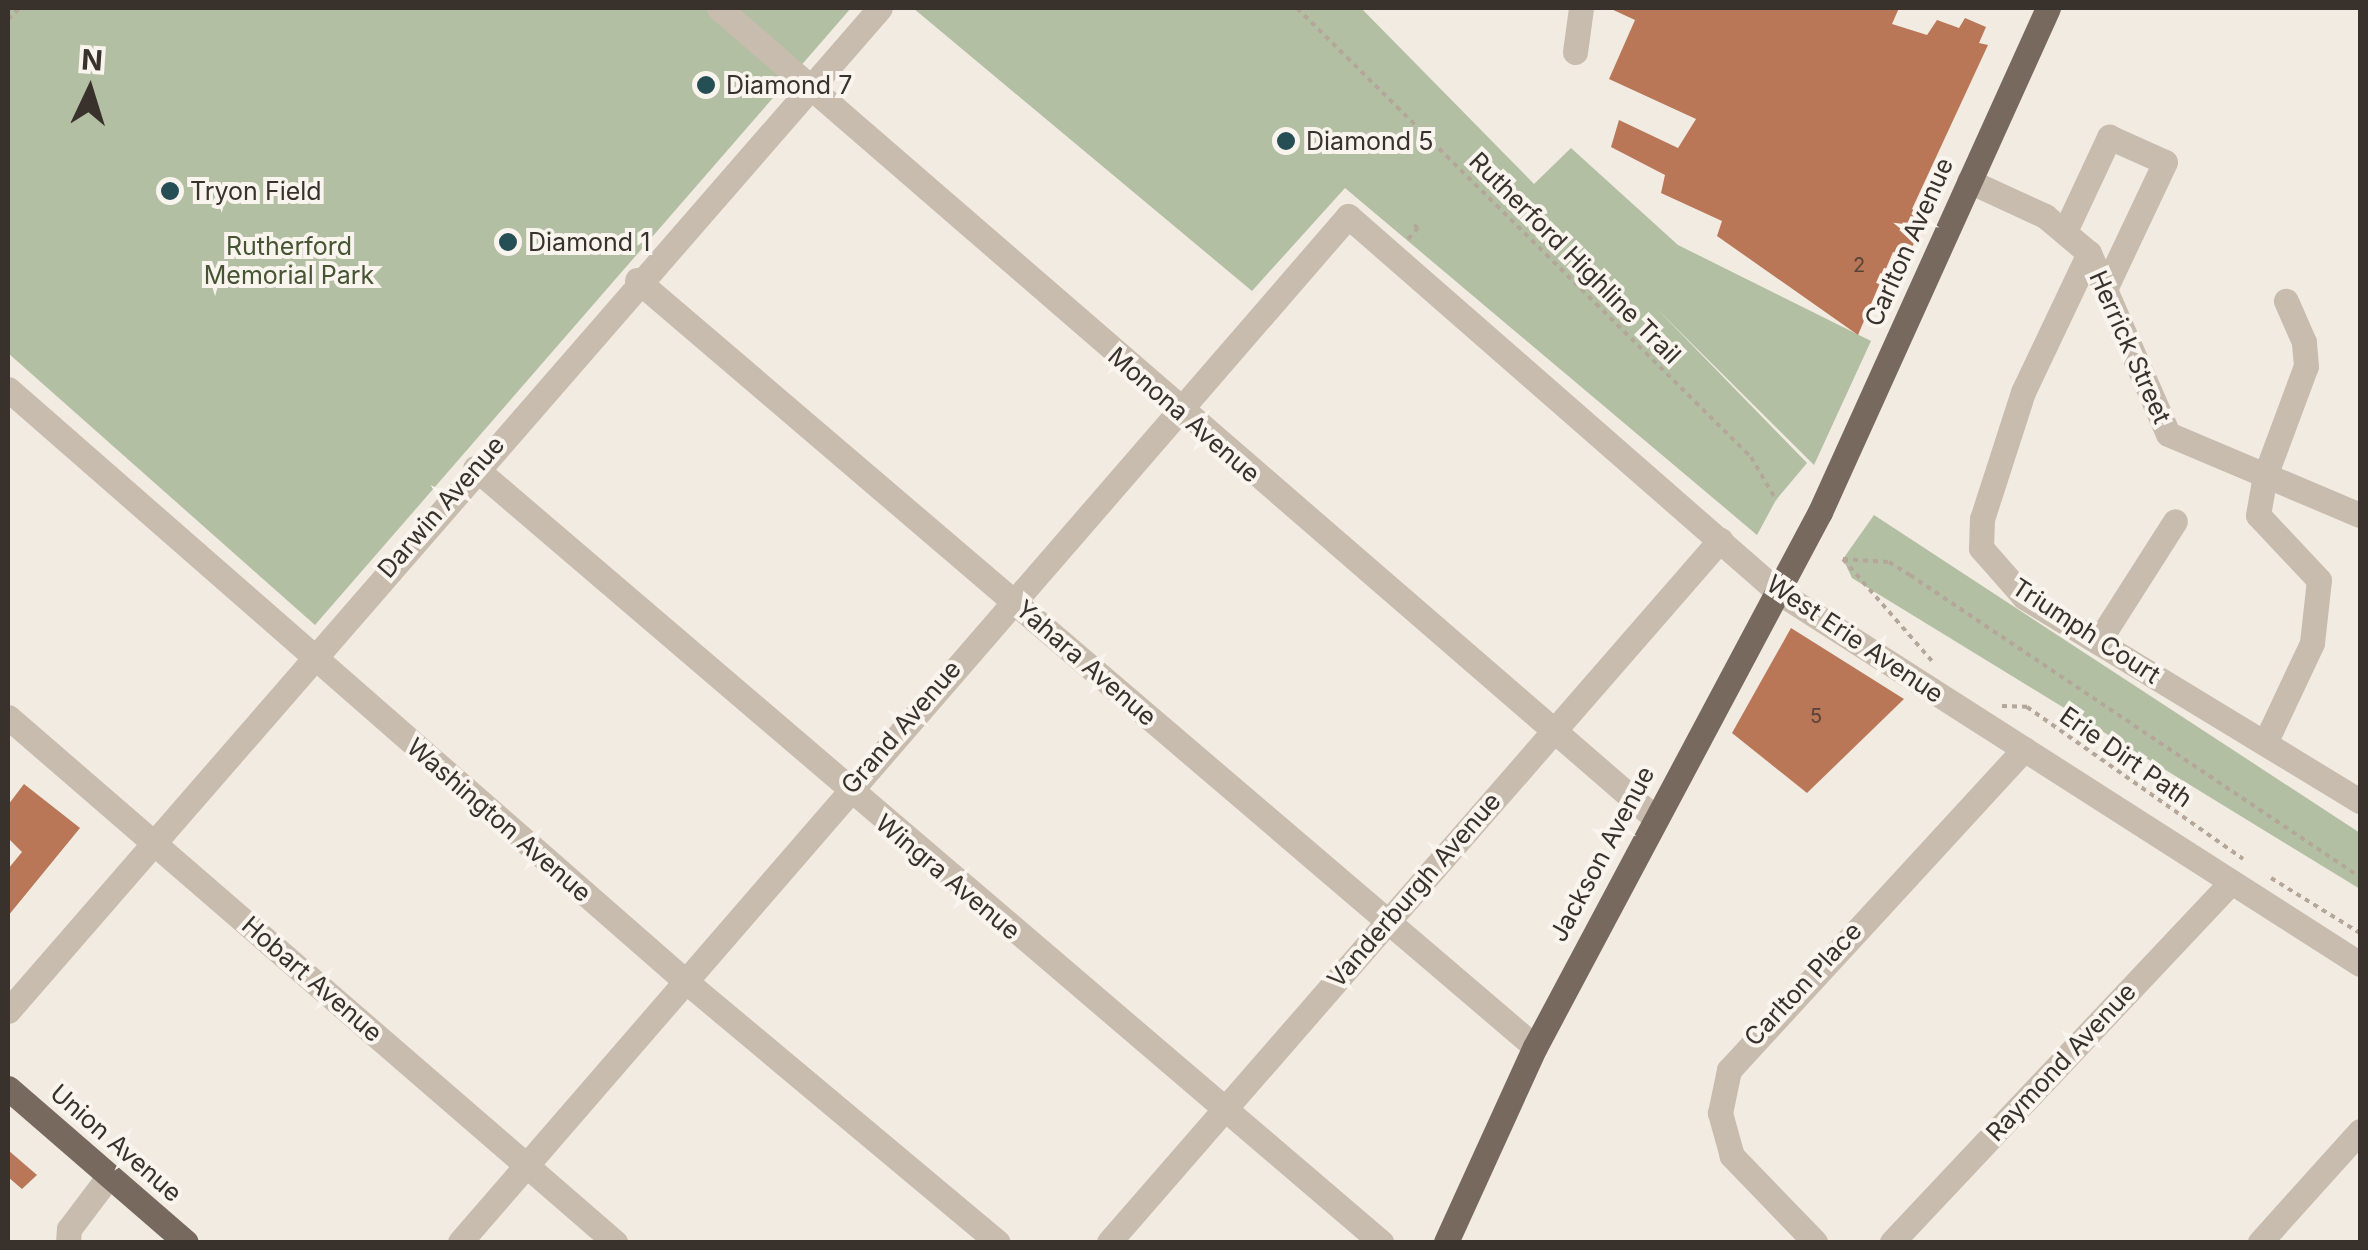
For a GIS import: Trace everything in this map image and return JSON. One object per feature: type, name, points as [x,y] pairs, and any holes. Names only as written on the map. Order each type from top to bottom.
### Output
[{"type":"main road","name":"Carlton Avenue","points":[[1825,500],[2048,8]]},
{"type":"main road","name":"Jackson Avenue","points":[[1446,1242],[1535,1047],[1825,500]]},
{"type":"main road","name":"Union Avenue","points":[[8,1088],[186,1242]]},
{"type":"street","name":"Monona Avenue","points":[[719,8],[1176,409],[1654,818]]},
{"type":"street","name":"Darwin Avenue","points":[[8,1011],[637,280],[880,8]]},
{"type":"street","points":[[1575,52],[1581,8]]},
{"type":"street","points":[[2066,229],[2109,137],[2166,162],[2104,289]]},
{"type":"street","name":"Herrick Street","points":[[1969,181],[2066,229],[2089,253],[2168,434],[2360,515]]},
{"type":"street","name":"Grand Avenue","points":[[460,1242],[846,790],[1348,216]]},
{"type":"street","name":"West Erie Avenue","points":[[1348,216],[1778,591],[2024,749],[2238,872],[2360,964]]},
{"type":"street","name":"Triumph Court","points":[[2089,253],[2023,392],[1982,519],[1981,548],[2024,597],[2360,801]]},
{"type":"street","name":"Yahara Avenue","points":[[637,280],[1535,1047]]},
{"type":"street","points":[[2265,744],[2312,642],[2318,580],[2258,515],[2265,476],[2306,366],[2304,342],[2286,301]]},
{"type":"street","name":"Washington Avenue","points":[[8,389],[683,979],[996,1242]]},
{"type":"street","name":"Wingra Avenue","points":[[475,468],[846,790],[1380,1242]]},
{"type":"street","points":[[2098,642],[2174,521]]},
{"type":"street","name":"Vanderburgh Avenue","points":[[1109,1242],[1720,540]]},
{"type":"street","name":"Hobart Avenue","points":[[8,718],[615,1242]]},
{"type":"street","name":"Carlton Place","points":[[1815,1242],[1732,1156],[1720,1114],[1729,1070],[2024,749]]},
{"type":"street","name":"Raymond Avenue","points":[[1892,1242],[2238,872]]},
{"type":"street","points":[[2260,1242],[2360,1132]]},
{"type":"street","points":[[68,1242],[70,1229],[109,1176]]},
{"type":"path","points":[[8,20],[19,8]]},
{"type":"path","name":"Rutherford Highline Trail","points":[[1297,8],[1752,457],[1776,500]]},
{"type":"path","points":[[1946,671],[1844,560],[1889,562],[1910,574],[2360,877]]},
{"type":"path","name":"Erie Dirt Path","points":[[1992,706],[2026,707],[2238,872]]},
{"type":"path","points":[[2259,873],[2360,933]]},
{"type":"green space","name":"Rutherford Memorial Park","points":[[8,8],[851,8],[315,625],[8,353]]},
{"type":"green space","points":[[913,8],[1361,8],[1534,184],[1571,148],[1678,245],[1871,341],[1814,465],[1657,309],[1807,463],[1776,500],[1757,535],[1345,188],[1252,291]]},
{"type":"green space","points":[[1874,515],[2360,833],[2360,889],[1852,578],[1843,559]]},
{"type":"building","points":[[1609,8],[1899,8],[1892,24],[1927,35],[1937,20],[1959,28],[1965,18],[1986,27],[1979,43],[1988,45],[1912,209],[1925,217],[1908,257],[1893,252],[1858,335],[1717,236],[1722,221],[1661,193],[1665,175],[1611,147],[1619,120],[1678,148],[1696,119],[1609,79],[1635,20]]},
{"type":"building","points":[[1791,628],[1904,699],[1807,793],[1732,733]]},
{"type":"building","points":[[24,784],[80,828],[8,916],[8,869],[22,852],[8,838],[8,805]]},
{"type":"building","points":[[8,1150],[37,1175],[22,1189],[8,1177]]},
{"type":"place","name":"Diamond 7","points":[[706,85]]},
{"type":"place","name":"Diamond 5","points":[[1286,141]]},
{"type":"place","name":"Tryon Field","points":[[170,191]]},
{"type":"place","name":"Diamond 1","points":[[508,242]]}]
